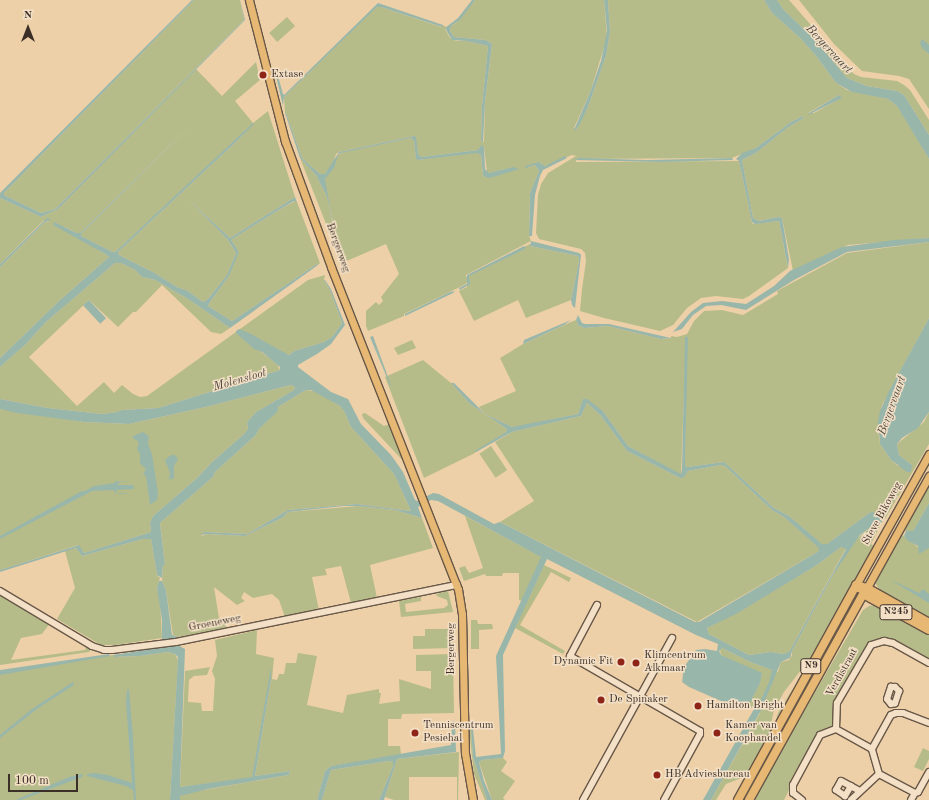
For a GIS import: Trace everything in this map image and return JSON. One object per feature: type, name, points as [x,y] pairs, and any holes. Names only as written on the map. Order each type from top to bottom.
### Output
[{"type":"highway","name":"N245","points":[[856,585],[929,630]]},
{"type":"highway","name":"N9","points":[[738,800],[856,585]]},
{"type":"highway","name":"N245","points":[[865,591],[929,623]]},
{"type":"highway","name":"N9","points":[[749,800],[865,591]]},
{"type":"highway","name":"N9","points":[[744,780],[756,769]]},
{"type":"main road","name":"Bergerweg","points":[[249,0],[285,141],[331,267],[424,501],[451,586],[462,609],[465,753],[473,800]]},
{"type":"main road","name":"Steve Bikoweg","points":[[856,585],[929,454]]},
{"type":"main road","name":"Steve Bikoweg","points":[[865,591],[929,476]]},
{"type":"street","name":"Groeneweg","points":[[0,591],[99,649],[121,650],[173,643],[451,586]]},
{"type":"street","points":[[597,605],[570,656],[699,730],[700,732],[664,800]]},
{"type":"street","points":[[583,800],[641,697],[672,638]]},
{"type":"street","name":"Verdistraat","points":[[836,729],[838,703],[871,645],[884,641],[893,643],[929,663]]},
{"type":"street","points":[[893,704],[896,713]]},
{"type":"street","points":[[872,749],[892,715],[896,713],[903,713],[929,723]]},
{"type":"street","points":[[802,800],[793,793],[793,785],[820,735],[836,729],[872,749],[879,774],[915,793]]},
{"type":"street","points":[[911,800],[915,793],[918,792],[929,772]]},
{"type":"street","points":[[851,800],[879,774]]},
{"type":"street","points":[[851,786],[860,791]]},
{"type":"green space","points":[[194,0],[240,0],[244,20],[55,209],[41,213],[4,195],[4,193]]},
{"type":"green space","points":[[475,0],[604,0],[607,37],[591,90],[574,128],[576,130],[588,107],[606,56],[610,32],[608,0],[764,0],[772,13],[801,39],[816,56],[836,83],[847,90],[888,99],[901,111],[929,159],[929,238],[848,245],[793,271],[782,218],[778,217],[759,221],[753,218],[742,160],[756,153],[787,128],[804,118],[803,116],[791,122],[756,148],[732,158],[576,159],[576,162],[739,161],[752,222],[753,224],[779,221],[788,268],[743,299],[716,296],[701,298],[687,308],[673,325],[660,331],[580,311],[586,261],[585,253],[581,249],[539,239],[536,233],[538,195],[541,184],[548,173],[576,156],[572,155],[545,166],[539,162],[527,168],[535,165],[539,171],[530,193],[529,235],[531,241],[466,275],[466,277],[530,244],[530,246],[578,256],[579,261],[571,300],[526,318],[518,300],[474,321],[459,291],[467,287],[467,282],[466,284],[404,314],[404,316],[368,331],[366,326],[366,311],[376,302],[379,305],[383,301],[381,297],[399,274],[386,244],[342,263],[325,185],[325,179],[338,155],[344,152],[411,138],[414,141],[416,158],[418,160],[477,152],[481,155],[483,175],[485,177],[513,167],[490,173],[487,172],[484,147],[481,146],[478,150],[421,157],[418,155],[414,136],[339,152],[336,154],[333,164],[325,174],[320,174],[302,158],[285,113],[284,97],[371,12],[377,7],[381,7],[441,27],[443,25],[446,27],[445,29],[450,38],[456,41],[466,41],[488,46],[482,105],[481,140],[484,142],[485,102],[492,44],[486,40],[454,37],[450,31],[451,26],[456,23]],"holes":[[[839,95],[841,98],[814,113],[808,113]]]},
{"type":"green space","points":[[777,0],[789,0],[854,74],[861,77],[897,81],[910,90],[929,120],[929,135],[904,95],[897,91],[867,86],[847,78],[816,41],[784,10]]},
{"type":"green space","points":[[799,0],[929,0],[929,109],[909,79],[899,76],[862,71],[834,44]]},
{"type":"green space","points":[[287,17],[295,26],[277,42],[269,33]]},
{"type":"green space","points":[[256,62],[260,80],[235,101],[253,123],[268,111],[295,197],[230,238],[188,199],[228,240],[236,253],[227,275],[208,299],[203,302],[188,291],[177,287],[153,272],[119,255],[118,252],[237,141],[253,124],[115,252],[81,236],[81,234],[195,121],[80,233],[63,226],[109,257],[59,301],[0,358],[0,267],[45,222],[50,221],[43,221],[0,264],[0,198],[41,217],[58,209],[196,69],[222,96]]},
{"type":"green space","points":[[300,158],[316,175],[326,195],[338,254]]},
{"type":"green space","points":[[295,201],[297,202],[320,263],[232,321],[208,306],[229,276],[238,250],[231,240]]},
{"type":"green space","points":[[929,242],[929,318],[882,405],[878,429],[880,444],[891,460],[898,466],[912,465],[899,455],[897,444],[924,422],[929,412],[929,444],[885,519],[881,515],[869,513],[827,544],[822,544],[819,542],[789,516],[774,508],[724,462],[687,467],[685,465],[686,337],[681,475],[628,446],[603,411],[583,400],[578,414],[516,427],[512,427],[485,414],[479,407],[516,391],[500,358],[523,344],[576,320],[578,325],[584,328],[608,326],[661,339],[671,338],[671,336],[677,337],[687,334],[694,321],[704,311],[722,310],[743,315],[778,294],[777,291],[847,253]]},
{"type":"green space","points":[[115,263],[121,263],[135,270],[142,277],[155,280],[188,299],[230,328],[221,334],[211,332],[162,285],[136,312],[133,312],[118,327],[89,300],[29,357],[77,406],[104,382],[114,393],[122,385],[133,394],[140,397],[147,396],[308,280],[325,275],[324,280],[330,290],[342,323],[333,336],[324,342],[294,351],[289,355],[236,333],[277,364],[280,370],[158,408],[122,410],[102,414],[48,408],[0,399],[0,367],[26,344],[46,322]]},
{"type":"green space","points":[[412,340],[416,348],[398,355],[394,348]]},
{"type":"green space","points":[[423,360],[451,383],[470,404],[507,429],[506,432],[473,454],[424,478],[385,377]]},
{"type":"green space","points":[[291,385],[295,387],[294,390],[256,412],[247,422],[248,429],[244,434],[212,462],[197,478],[153,516],[150,523],[151,532],[84,553],[78,545],[0,570],[0,409],[84,422],[129,424],[206,407]]},
{"type":"green space","points":[[306,390],[315,391],[340,406],[344,411],[351,427],[394,474],[411,511],[357,504],[288,510],[247,534],[205,532],[201,536],[208,534],[245,536],[282,518],[288,512],[358,506],[395,510],[422,518],[433,548],[370,565],[377,598],[351,603],[341,566],[325,569],[327,575],[312,577],[319,610],[285,617],[279,600],[272,594],[253,598],[244,592],[241,598],[245,601],[237,605],[214,587],[219,618],[225,618],[226,628],[178,637],[173,635],[166,590],[162,581],[163,565],[165,565],[160,523],[213,477],[215,472],[256,435],[259,429],[277,411],[278,407]]},
{"type":"green space","points":[[587,403],[601,416],[627,451],[680,478],[688,471],[721,465],[725,466],[772,510],[784,517],[819,547],[819,551],[697,622],[500,522],[534,501],[495,442],[512,432],[581,416]]},
{"type":"green space","points":[[365,413],[384,426],[390,424],[406,464],[363,418],[362,414]]},
{"type":"green space","points":[[491,446],[507,470],[496,478],[479,454]]},
{"type":"green space","points":[[929,480],[929,503],[913,531],[906,531],[903,529]]},
{"type":"green space","points":[[465,516],[542,557],[522,601],[519,600],[519,573],[503,573],[502,576],[486,576],[485,574],[464,581],[459,568],[465,566],[469,573],[483,568]]},
{"type":"green space","points":[[882,522],[871,544],[874,546],[814,653],[784,692],[774,710],[769,734],[748,773],[744,777],[726,784],[716,800],[711,800],[760,713],[745,704],[753,696],[759,684],[733,661],[721,655],[720,649],[722,648],[750,662],[778,672],[781,662],[789,660],[792,655],[792,651],[833,575],[855,540],[875,524]]},
{"type":"green space","points":[[900,533],[919,548],[929,548],[929,617],[880,590],[875,583],[876,578]]},
{"type":"green space","points":[[143,539],[151,539],[157,575],[160,578],[157,588],[160,600],[162,638],[116,645],[101,645],[57,619],[75,588],[65,551],[76,548],[82,556]]},
{"type":"green space","points":[[841,547],[846,548],[789,652],[783,654],[771,652],[749,655],[709,634],[707,628],[736,613],[817,565]]},
{"type":"green space","points":[[544,565],[571,578],[569,582],[551,572],[520,625],[565,651],[563,654],[515,628]]},
{"type":"green space","points":[[448,591],[453,612],[401,617],[399,601],[421,597],[421,601],[405,604],[406,612],[444,608],[448,605],[447,600],[437,596],[436,594]]},
{"type":"green space","points":[[0,593],[50,623],[42,634],[21,638],[11,660],[85,650],[87,646],[92,648],[89,652],[0,665]]},
{"type":"green space","points":[[876,605],[929,633],[929,661],[891,639],[880,638],[870,642],[835,701],[833,727],[818,732],[790,781],[789,790],[784,800],[752,800],[863,610],[869,606]]},
{"type":"green space","points":[[842,615],[847,619],[745,800],[742,800]]},
{"type":"green space","points":[[471,620],[477,620],[478,624],[492,624],[493,629],[479,630],[479,649],[471,649]]},
{"type":"green space","points":[[425,629],[453,629],[453,648],[413,649],[413,636],[425,636]]},
{"type":"green space","points":[[257,630],[256,654],[274,658],[272,679],[277,680],[279,674],[284,674],[286,663],[296,663],[298,653],[317,656],[307,705],[343,713],[347,695],[379,689],[379,693],[381,693],[379,704],[400,701],[399,679],[431,689],[431,671],[416,671],[416,655],[453,654],[454,713],[402,714],[401,719],[388,719],[388,746],[400,746],[401,755],[331,766],[325,771],[317,800],[180,800],[180,796],[187,793],[289,775],[290,771],[255,776],[271,679],[271,671],[252,778],[180,787],[185,671],[210,667],[207,675],[194,676],[189,680],[188,702],[201,703],[202,711],[213,711],[215,679],[212,671],[217,656],[215,640]]},
{"type":"green space","points":[[168,652],[175,654],[178,660],[170,800],[0,800],[0,672],[113,655],[114,657],[140,656]]},
{"type":"green space","points":[[793,688],[776,720],[778,713]]},
{"type":"green space","points":[[469,729],[471,729],[473,757],[487,800],[485,800],[474,774]]},
{"type":"green space","points":[[923,748],[929,751],[929,759],[923,771],[914,767]]},
{"type":"green space","points":[[459,752],[458,800],[457,777],[409,777],[409,800],[394,800],[385,797],[397,759]]},
{"type":"green space","points":[[503,758],[507,762],[501,771],[515,781],[503,798],[505,800],[492,800],[479,762],[482,760]]},
{"type":"green space","points":[[389,761],[393,762],[393,766],[379,800],[322,800],[331,770]]},
{"type":"water","points":[[192,0],[194,0],[4,193],[4,195],[41,213],[55,209],[244,20],[240,0],[245,20],[58,209],[41,217],[0,198],[0,193]]},
{"type":"water","points":[[472,0],[475,0],[460,20],[451,26],[450,31],[454,37],[486,40],[492,44],[485,102],[483,142],[481,140],[482,105],[488,46],[466,41],[452,40],[445,28],[458,18]]},
{"type":"water","points":[[604,0],[608,0],[610,32],[606,56],[588,107],[581,122],[576,130],[574,130],[591,90],[601,61],[607,31]]},
{"type":"water","points":[[764,0],[777,0],[784,10],[816,41],[847,78],[867,86],[897,91],[904,95],[929,135],[929,159],[897,106],[888,99],[852,92],[836,83],[816,56],[801,39],[772,13]]},
{"type":"water","points":[[378,3],[443,25],[442,27],[377,7],[284,97],[283,106],[276,76],[278,76],[284,95]]},
{"type":"water","points":[[922,39],[929,45],[929,54],[922,48],[920,43]]},
{"type":"water","points":[[839,95],[842,98],[808,115],[809,113]]},
{"type":"water","points":[[285,113],[302,158],[320,174],[325,174],[339,152],[414,136],[416,137],[418,154],[421,157],[478,150],[481,145],[484,147],[485,169],[489,173],[513,167],[519,169],[490,178],[485,177],[483,175],[481,155],[477,153],[418,160],[416,159],[414,141],[411,138],[341,153],[338,155],[334,168],[325,179],[338,252],[345,273],[344,274],[338,254],[326,195],[316,175],[300,158]]},
{"type":"water","points":[[803,116],[804,118],[787,128],[756,153],[742,160],[753,218],[759,221],[778,217],[782,218],[789,259],[788,268],[779,221],[755,224],[752,222],[739,161],[736,159],[742,153],[756,148],[791,122]]},
{"type":"water","points":[[195,121],[81,234],[81,236],[115,252],[253,123],[254,124],[237,141],[118,252],[119,255],[153,272],[177,287],[188,291],[203,302],[208,299],[227,275],[236,253],[228,240],[188,199],[230,238],[295,197],[297,202],[294,201],[231,240],[238,250],[238,254],[229,276],[208,306],[232,321],[317,264],[318,265],[230,328],[188,299],[155,280],[142,277],[135,270],[121,263],[115,263],[46,322],[26,344],[0,367],[0,358],[59,301],[109,257],[55,226],[53,224],[54,222],[80,233]]},
{"type":"water","points":[[565,156],[567,158],[543,170],[540,176],[535,195],[532,236],[529,236],[530,193],[539,171],[535,165],[526,168],[525,166],[539,162],[545,166]]},
{"type":"water","points":[[579,158],[647,160],[732,158],[733,160],[661,162],[574,160]]},
{"type":"water","points":[[47,218],[51,220],[45,222],[0,267],[0,264]]},
{"type":"water","points":[[929,238],[929,242],[847,252],[794,280],[746,310],[721,305],[706,306],[693,315],[682,329],[673,332],[691,312],[703,303],[722,301],[746,304],[774,286],[790,271],[842,247],[894,240]]},
{"type":"water","points":[[531,241],[579,253],[581,255],[575,308],[572,305],[571,300],[579,261],[578,256],[530,246]]},
{"type":"water","points":[[524,246],[526,248],[523,250],[469,276],[470,284],[460,290],[459,288],[467,284],[467,275]]},
{"type":"water","points":[[324,280],[331,289],[345,325],[331,344],[298,365],[298,367],[331,392],[348,399],[361,424],[391,455],[403,472],[415,500],[417,501],[433,493],[439,494],[494,524],[500,522],[695,622],[699,622],[819,551],[818,547],[784,517],[772,510],[725,466],[721,465],[688,471],[683,478],[680,478],[627,451],[601,416],[587,403],[581,416],[512,432],[476,452],[475,451],[506,432],[507,429],[470,404],[451,383],[454,383],[485,414],[512,427],[578,414],[583,399],[587,399],[603,411],[628,446],[681,474],[685,337],[688,337],[685,465],[687,467],[724,462],[774,508],[789,516],[822,544],[827,544],[869,513],[873,512],[884,519],[882,522],[875,524],[860,535],[833,575],[792,651],[790,658],[781,662],[760,712],[711,800],[703,800],[754,709],[759,704],[769,682],[772,670],[750,662],[722,648],[719,651],[721,655],[762,673],[760,683],[751,701],[745,704],[721,701],[689,687],[682,682],[684,667],[696,650],[705,649],[717,651],[718,644],[696,635],[547,559],[503,655],[505,751],[503,758],[482,760],[479,762],[484,781],[492,800],[487,800],[473,757],[471,729],[473,729],[476,757],[501,754],[496,656],[541,557],[438,501],[431,500],[418,507],[422,518],[395,510],[344,506],[288,512],[282,518],[245,536],[200,535],[205,532],[247,534],[288,510],[357,504],[411,511],[394,474],[351,427],[344,411],[340,406],[311,390],[306,390],[278,407],[278,411],[259,429],[256,435],[215,472],[213,477],[160,523],[165,565],[163,565],[162,578],[157,575],[151,539],[143,539],[82,556],[76,548],[0,572],[0,570],[79,545],[84,553],[151,532],[150,523],[153,516],[197,478],[212,462],[244,434],[248,429],[247,422],[256,412],[294,390],[295,387],[291,385],[206,407],[129,424],[84,422],[17,413],[0,409],[0,399],[48,408],[102,414],[122,410],[158,408],[280,370],[280,367],[262,352],[254,349],[236,333],[236,331],[239,329],[249,333],[289,355],[294,351],[324,342],[333,336],[342,323],[330,290]],"holes":[[[841,547],[846,549],[789,652],[783,654],[771,652],[749,655],[709,634],[707,628],[736,614],[817,565]]]},
{"type":"water","points":[[455,291],[453,293],[405,316],[405,314]]},
{"type":"water","points":[[89,300],[106,318],[100,324],[83,305]]},
{"type":"water","points":[[578,315],[582,323],[585,324],[609,324],[671,338],[661,339],[608,326],[584,328],[578,325],[576,320]]},
{"type":"water","name":"Bergervaart","points":[[929,318],[929,412],[918,428],[902,438],[897,444],[899,455],[912,465],[911,472],[907,472],[891,460],[880,444],[878,421],[880,411],[888,393]]},
{"type":"water","points":[[571,320],[564,325],[523,344],[524,340]]},
{"type":"water","points":[[373,336],[391,385],[370,337]]},
{"type":"water","points":[[143,432],[149,436],[148,444],[152,454],[158,493],[157,500],[150,505],[146,476],[143,474],[146,469],[140,463],[140,454],[137,449],[139,442],[133,438],[133,436]]},
{"type":"water","points":[[171,455],[175,455],[178,459],[174,466],[174,478],[169,480],[170,473],[165,460]]},
{"type":"water","points":[[115,481],[131,482],[120,482],[117,485],[133,485],[134,489],[116,490],[117,493],[129,493],[122,494],[116,493],[113,490],[92,491],[0,539],[0,536],[82,491],[94,486],[115,483]]},
{"type":"water","points":[[929,503],[929,548],[919,554],[918,546],[908,541],[904,536],[906,531],[913,531]]},
{"type":"water","points":[[889,579],[919,593],[923,589],[929,594],[929,603]]},
{"type":"water","points":[[159,581],[162,581],[166,590],[172,635],[178,637],[176,644],[185,649],[180,787],[252,777],[271,667],[271,679],[255,776],[290,771],[289,775],[208,789],[180,796],[180,800],[170,800],[178,657],[175,654],[168,652],[140,656],[114,657],[113,655],[171,646],[163,642],[162,638],[162,620],[157,588]]},
{"type":"water","points":[[109,654],[110,656],[0,675],[0,670]]},
{"type":"water","points":[[73,682],[74,685],[37,709],[0,738],[0,735],[32,709]]},
{"type":"water","points":[[129,689],[136,800],[134,800],[133,790],[126,786],[87,776],[87,774],[95,773],[108,775],[132,783],[126,703],[127,690]]},
{"type":"water","points":[[452,721],[455,721],[456,752],[397,759],[384,800],[379,800],[393,766],[393,762],[389,761],[331,770],[322,800],[317,800],[325,771],[331,766],[451,745]]},
{"type":"water","points":[[83,774],[82,777],[21,800],[16,800],[69,777]]},
{"type":"place","name":"Extase","points":[[263,75]]},
{"type":"place","name":"Dynamic Fit","points":[[621,662]]},
{"type":"place","name":"Klimcentrum Alkmaar","points":[[636,663]]},
{"type":"place","name":"De Spinaker","points":[[601,700]]},
{"type":"place","name":"Hamilton Bright","points":[[698,706]]},
{"type":"place","name":"Tenniscentrum Pesiehal","points":[[415,733]]},
{"type":"place","name":"Kamer van Koophandel","points":[[717,733]]},
{"type":"place","name":"HB Adviesbureau","points":[[657,775]]},
{"type":"water label","name":"Molensloot","points":[[240,381]]}]
